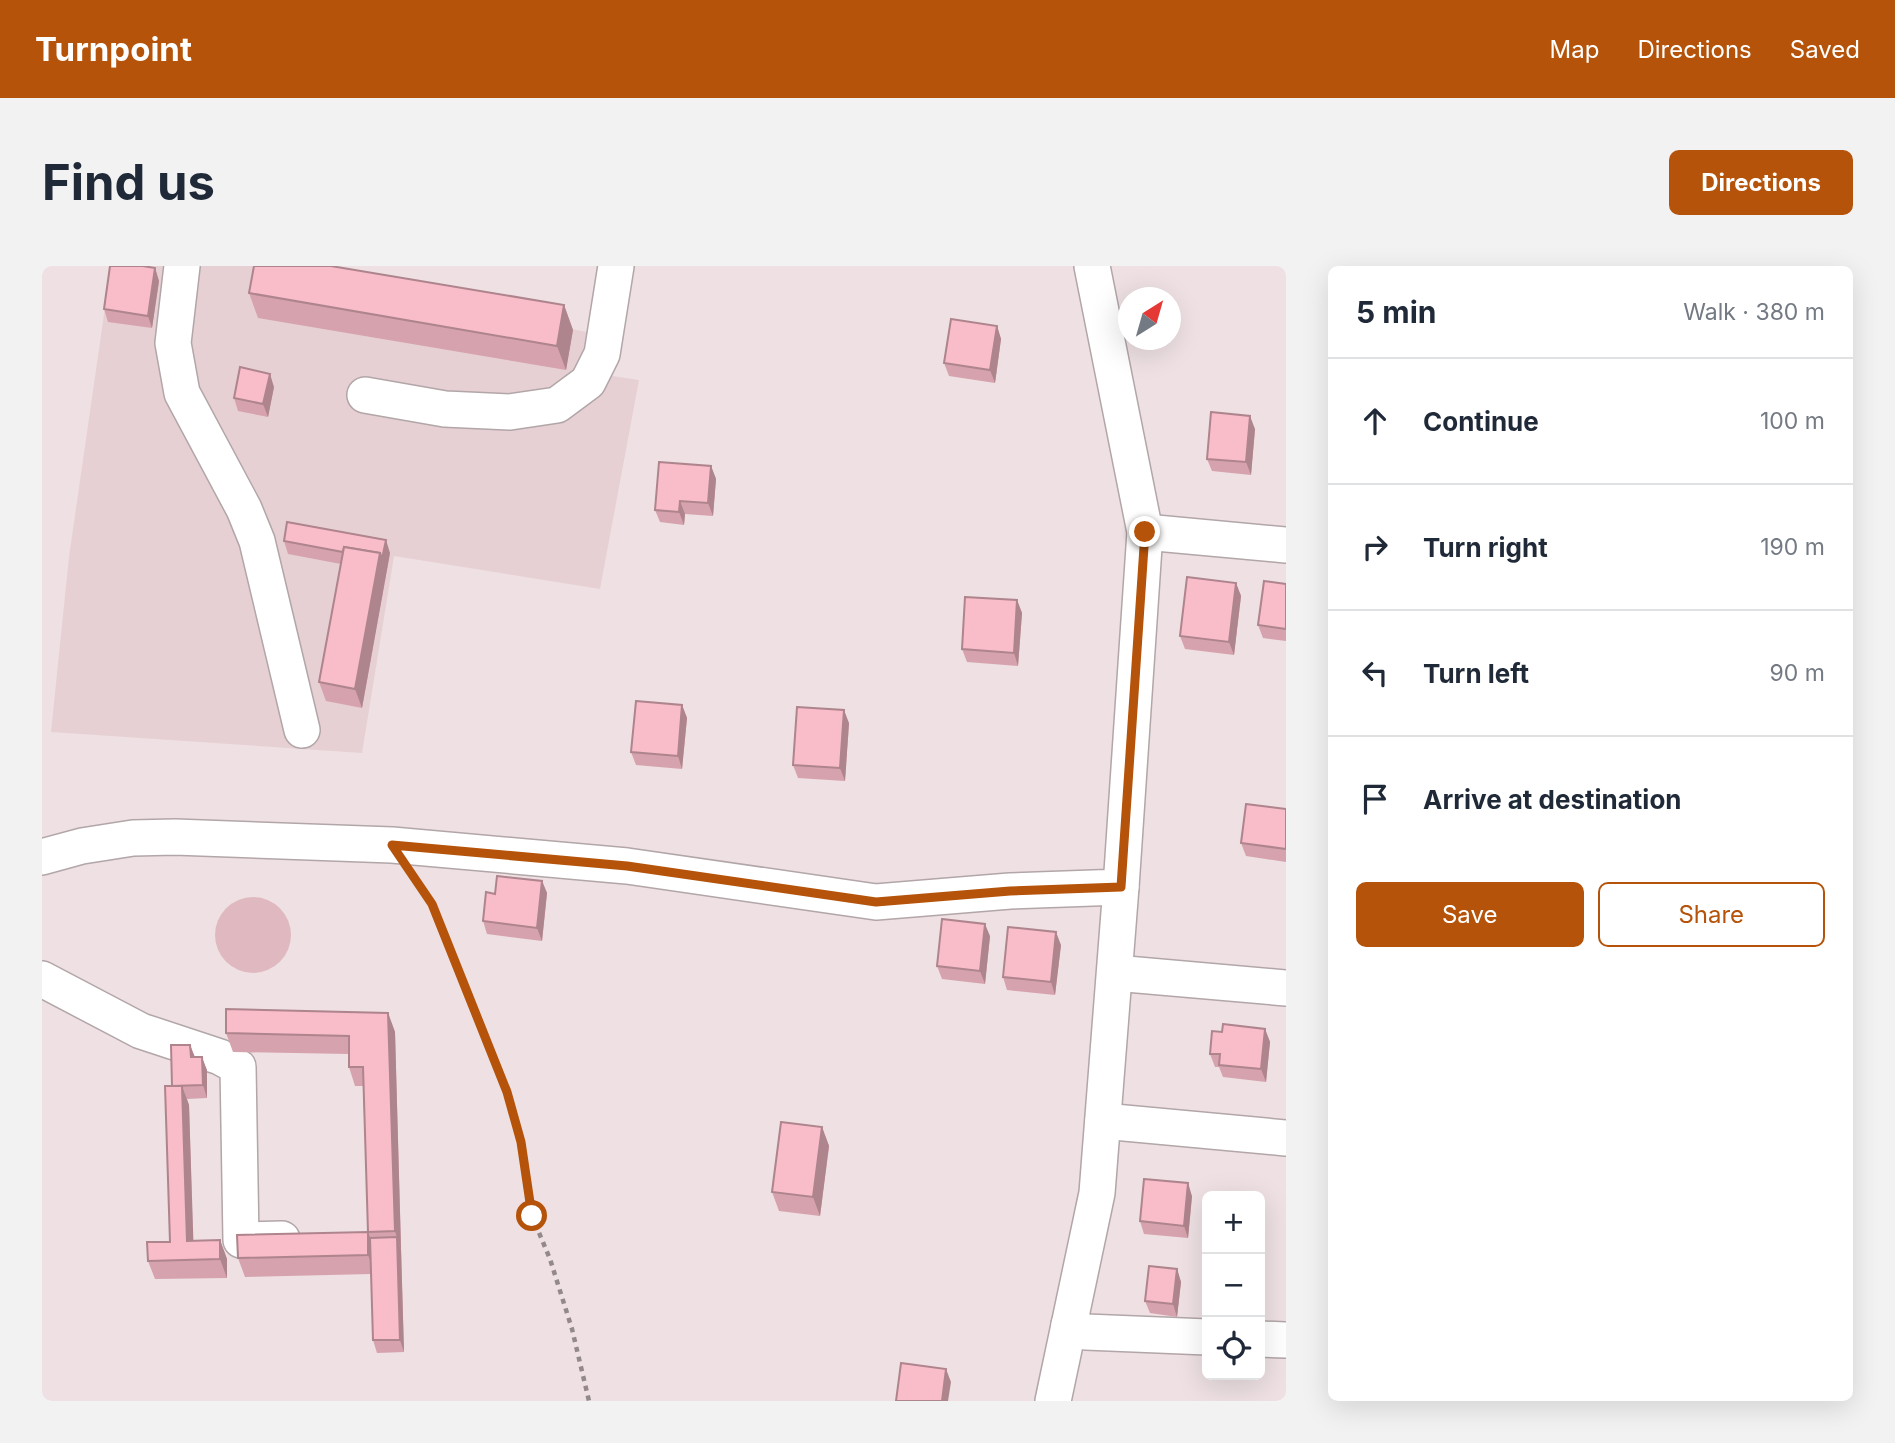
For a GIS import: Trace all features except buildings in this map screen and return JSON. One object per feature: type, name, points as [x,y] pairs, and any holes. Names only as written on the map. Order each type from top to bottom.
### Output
[{"type":"street","points":[[182,266],[173,343],[182,393],[244,509],[257,541],[302,730]]},
{"type":"street","points":[[365,395],[444,409],[510,412],[557,405],[588,382],[602,354],[616,266]]},
{"type":"street","points":[[1053,1401],[1097,1193],[1145,532],[1092,266]]},
{"type":"street","points":[[1145,532],[1286,545]]},
{"type":"street","points":[[42,858],[82,846],[133,838],[175,837],[392,845],[627,866],[876,902],[1010,891],[1121,887]]},
{"type":"street","points":[[1115,973],[1286,988]]},
{"type":"street","points":[[42,979],[141,1031],[220,1057],[238,1067],[240,1240],[320,1238]]},
{"type":"street","points":[[1103,1121],[1286,1138]]},
{"type":"street","points":[[1069,1325],[1086,1332],[1202,1337]]},
{"type":"street","points":[[1265,1339],[1286,1340]]},
{"type":"path","points":[[392,845],[432,904],[507,1092],[521,1142],[532,1216],[550,1259],[589,1401]]},
{"type":"shaded area","points":[[111,266],[267,266],[620,339],[612,376],[639,380],[600,589],[394,556],[362,753],[51,732],[69,557]]},
{"type":"shaded area","points":[[253,897],[267,900],[280,908],[288,921],[291,935],[288,949],[280,962],[267,970],[253,973],[239,970],[226,962],[218,949],[215,935],[218,921],[226,908],[239,900]]},
{"type":"route","points":[[532,1216],[521,1142],[507,1092],[432,904],[392,845],[627,866],[876,902],[1010,891],[1121,887],[1145,532]]}]
